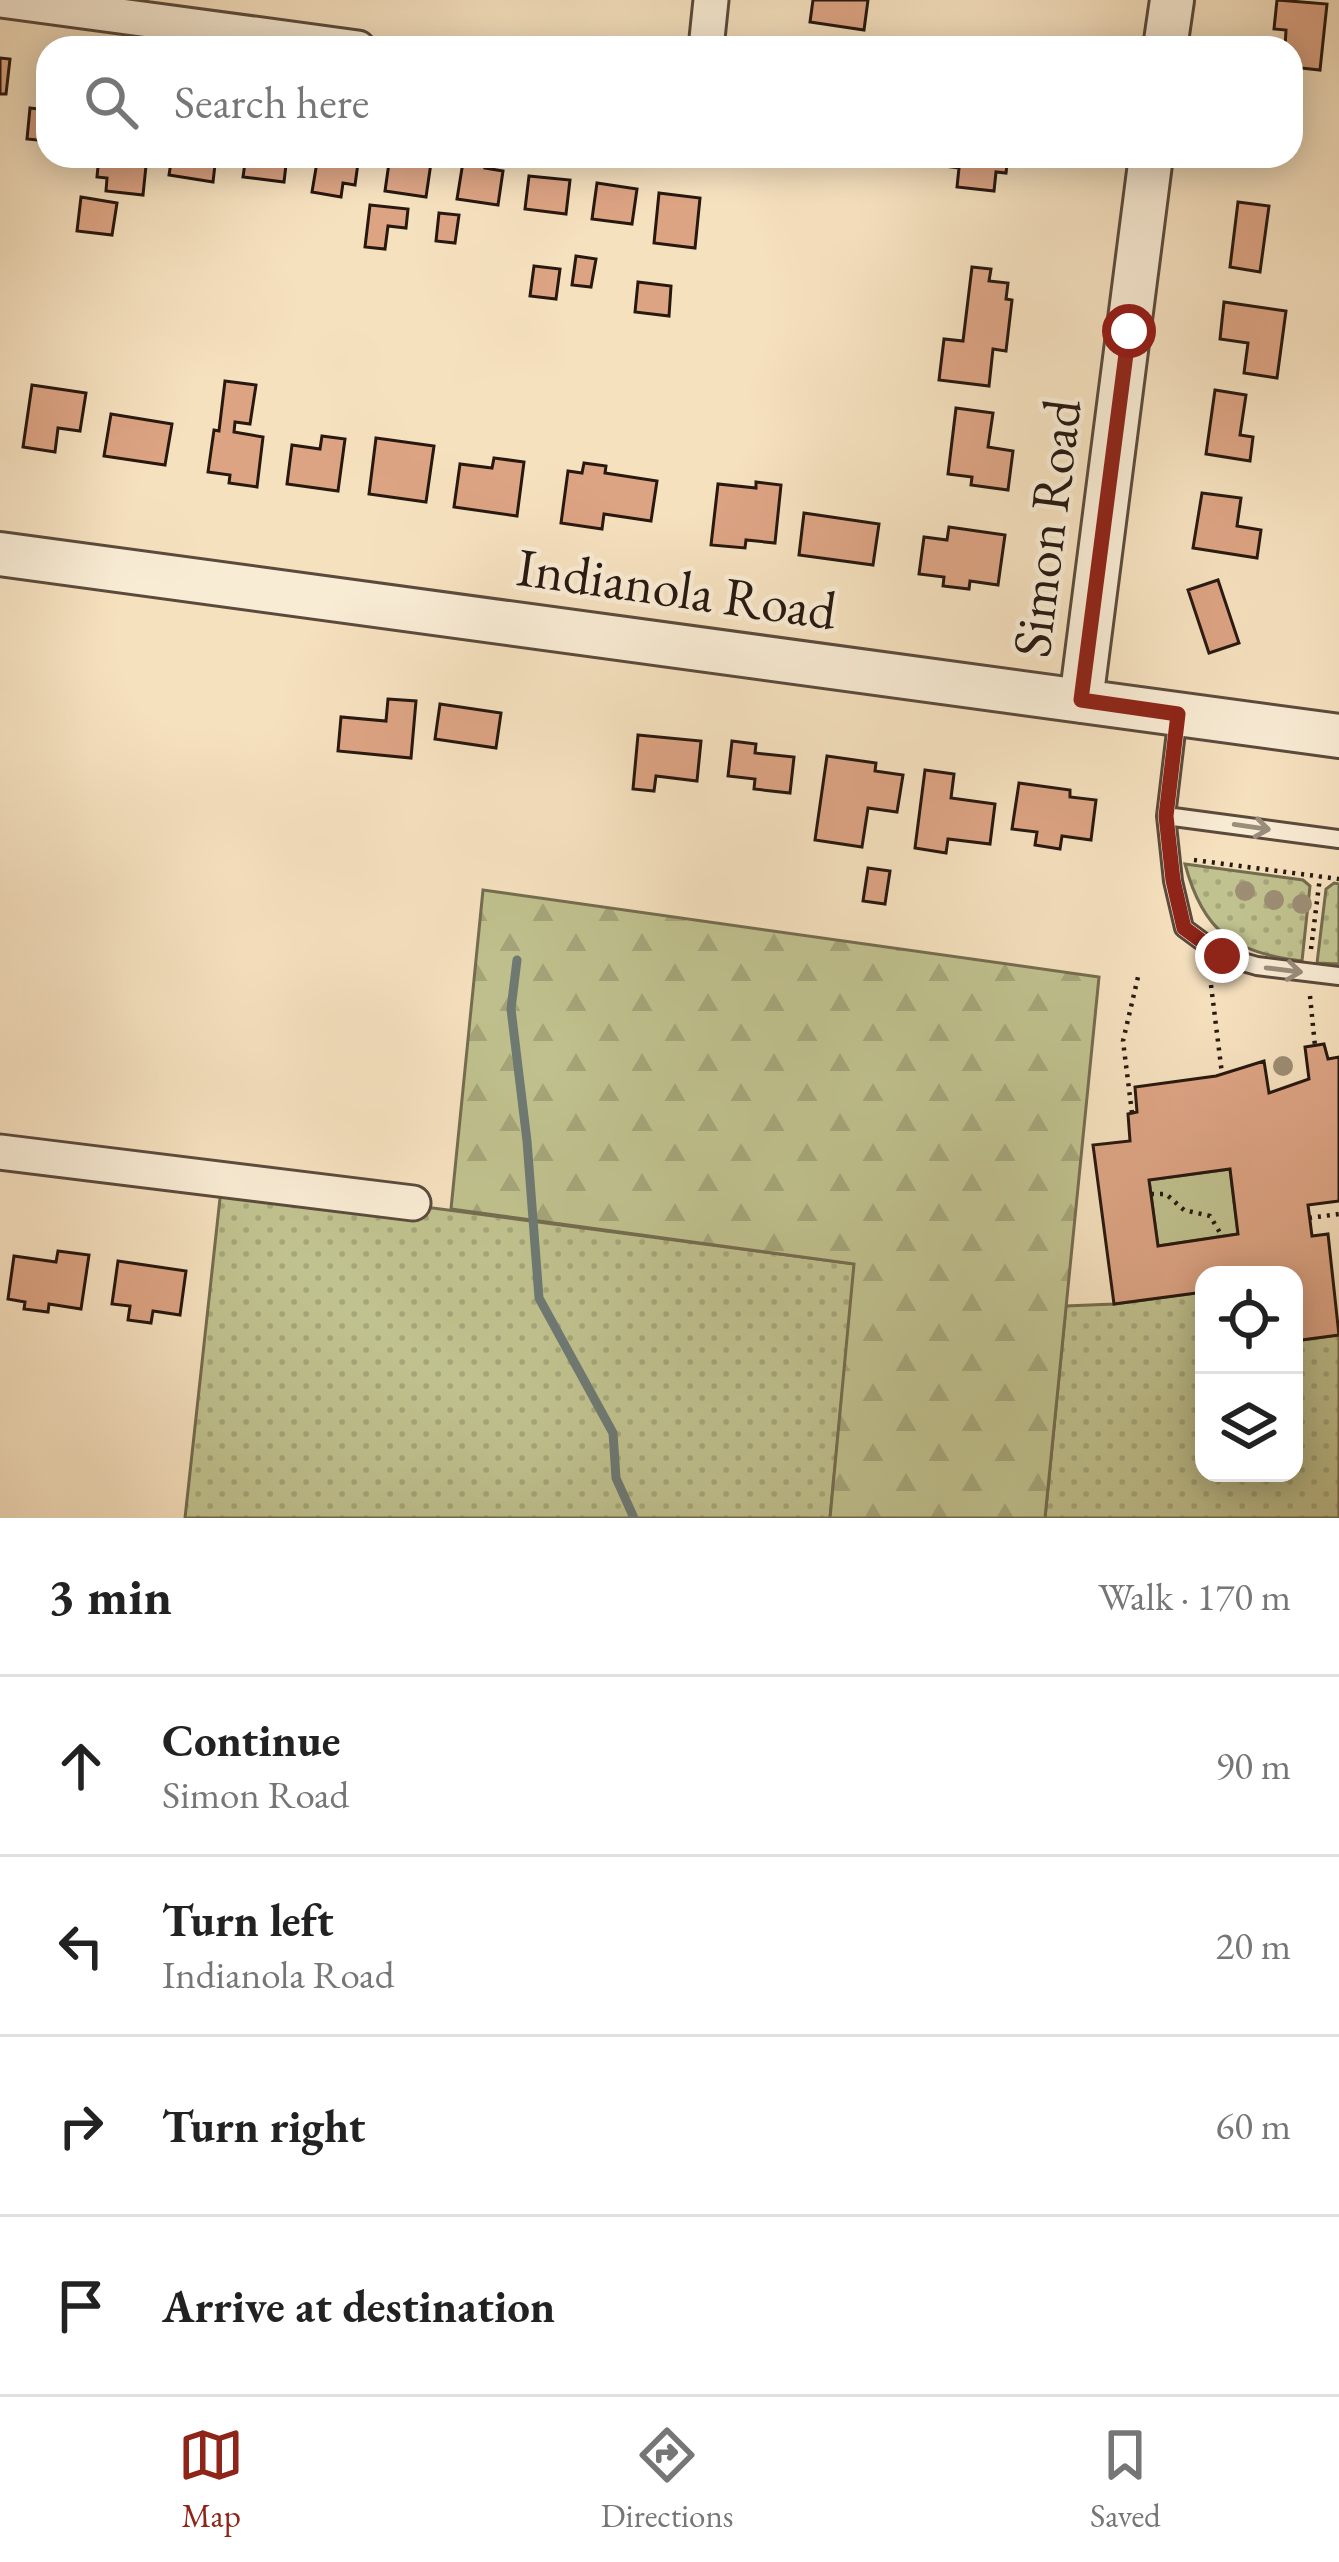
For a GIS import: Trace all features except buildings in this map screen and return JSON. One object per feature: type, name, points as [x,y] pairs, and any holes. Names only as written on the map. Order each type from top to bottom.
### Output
[{"type":"street","points":[[2,0],[269,36]]},
{"type":"street","points":[[707,36],[711,0]]},
{"type":"street","points":[[1168,36],[1172,0]]},
{"type":"street","name":"Simon Road","points":[[1081,700],[1149,168]]},
{"type":"street","name":"Indianola Road","points":[[0,554],[1339,736]]},
{"type":"street","points":[[0,1152],[413,1203]]},
{"type":"lane","points":[[1178,714],[1166,816],[1184,928],[1222,956],[1257,966],[1339,976]]},
{"type":"lane","points":[[1166,816],[1339,839]]},
{"type":"path","points":[[1170,857],[1339,880]]},
{"type":"path","points":[[1310,961],[1320,877]]},
{"type":"path","points":[[1132,1113],[1123,1041],[1138,976]]},
{"type":"path","points":[[1211,985],[1222,1074]]},
{"type":"path","points":[[1310,996],[1316,1046]]},
{"type":"path","points":[[1151,1194],[1166,1194],[1184,1210],[1210,1216],[1222,1237]]},
{"type":"path","points":[[1309,1218],[1339,1214]]},
{"type":"green space","points":[[1185,864],[1303,880],[1310,886],[1302,961],[1257,952],[1224,935],[1201,907]]},
{"type":"green space","points":[[1339,884],[1339,964],[1317,963],[1326,889]]},
{"type":"green space","points":[[483,890],[1099,977],[1045,1518],[830,1518],[854,1264],[451,1209]]},
{"type":"green space","points":[[1230,1169],[1238,1234],[1158,1246],[1149,1180]]},
{"type":"green space","points":[[222,1180],[855,1264],[830,1518],[185,1518]]},
{"type":"green space","points":[[1195,1293],[1195,1482],[1303,1482],[1303,1340],[1339,1335],[1339,1518],[1045,1518],[1066,1306]]},
{"type":"waterway","points":[[517,960],[511,1009],[539,1298],[613,1433],[616,1478],[634,1518]]},
{"type":"route","points":[[1129,331],[1081,700],[1178,714],[1166,816],[1173,880],[1184,928],[1222,956]]}]
